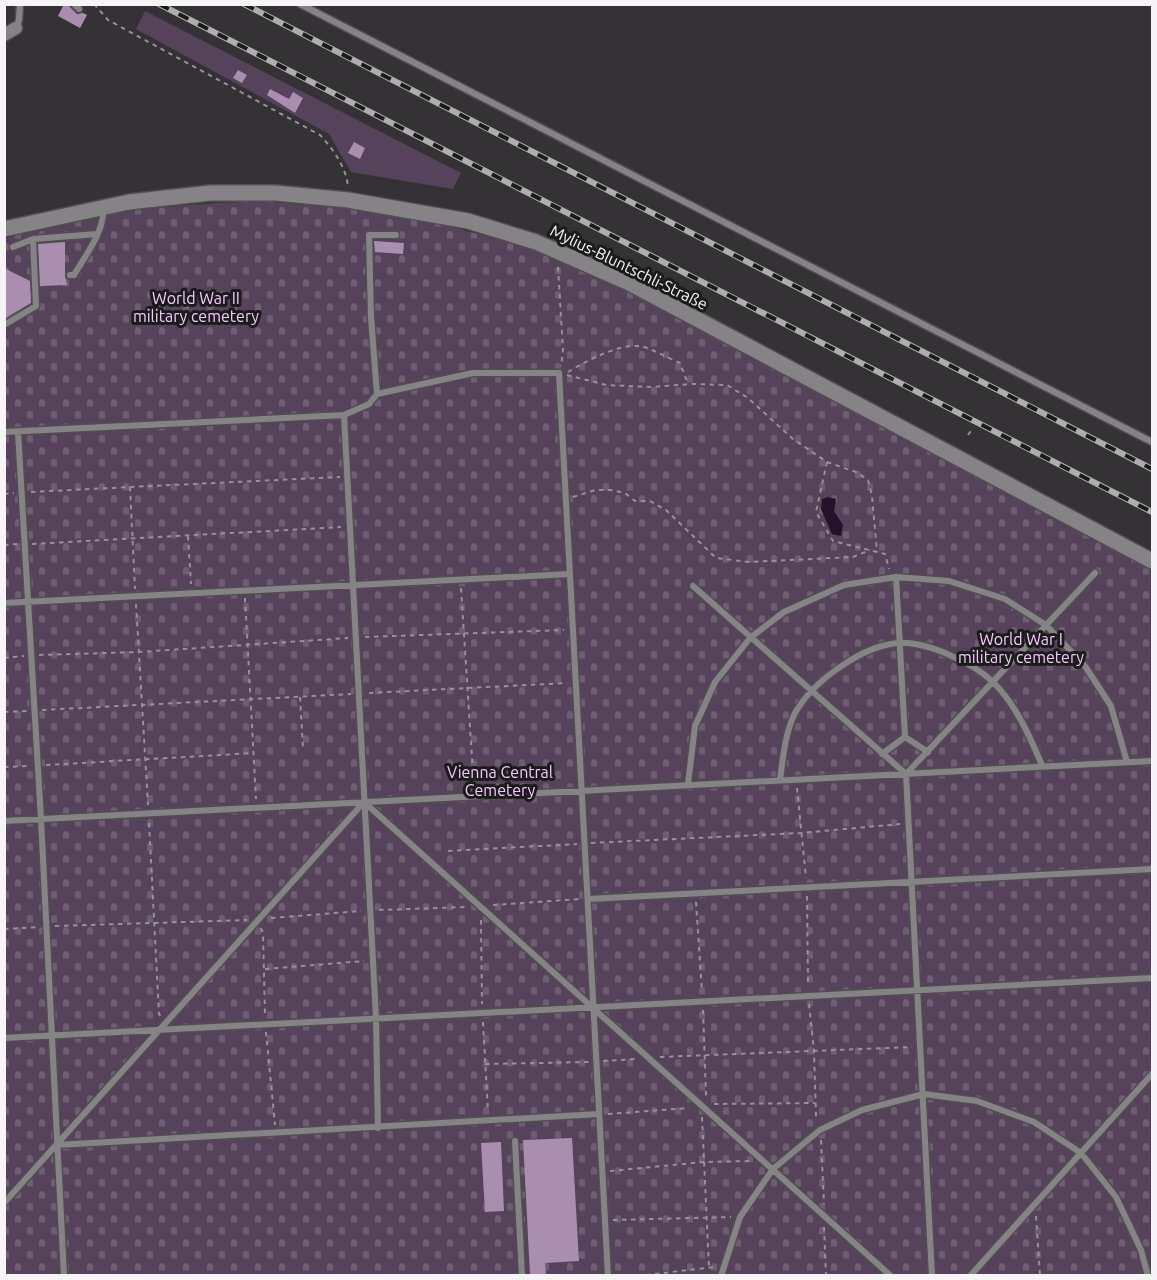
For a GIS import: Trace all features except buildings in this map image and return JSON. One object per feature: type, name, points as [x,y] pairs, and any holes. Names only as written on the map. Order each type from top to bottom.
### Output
[{"type":"street","points":[[4,35],[16,28]]},
{"type":"street","name":"Mylius-Bluntschli-Straße","points":[[4,230],[102,207],[210,193],[276,193],[348,200],[468,221],[536,242],[629,284],[1152,561]]},
{"type":"lane","points":[[16,28],[20,20],[20,4]]},
{"type":"lane","points":[[300,4],[1152,442]]},
{"type":"lane","points":[[70,275],[74,275],[97,234],[103,214],[102,207]]},
{"type":"lane","points":[[14,246],[33,239],[97,234]]},
{"type":"lane","points":[[377,394],[371,317],[369,235],[396,235]]},
{"type":"lane","points":[[7,323],[36,306],[33,239]]},
{"type":"lane","points":[[4,432],[344,415],[369,404],[377,394],[473,373],[559,373],[608,1275]]},
{"type":"lane","points":[[344,415],[376,1018],[378,1128]]},
{"type":"lane","points":[[18,432],[38,765],[64,1275]]},
{"type":"lane","points":[[906,774],[1095,573]]},
{"type":"lane","points":[[4,603],[569,574]]},
{"type":"lane","points":[[893,577],[904,737]]},
{"type":"lane","points":[[688,784],[695,726],[715,682],[750,638],[784,612],[844,585],[893,577],[949,581],[1005,599],[1046,625],[1085,666],[1112,706],[1127,762]]},
{"type":"lane","points":[[693,586],[906,774],[932,1275]]},
{"type":"lane","points":[[780,780],[784,749],[795,714],[811,692],[851,658],[899,643],[939,650],[974,668],[994,682],[1013,707],[1042,765]]},
{"type":"lane","points":[[904,737],[928,752]]},
{"type":"lane","points":[[882,754],[904,737]]},
{"type":"lane","points":[[4,821],[1152,761]]},
{"type":"lane","points":[[364,802],[891,1275]]},
{"type":"lane","points":[[4,1203],[364,802]]},
{"type":"lane","points":[[589,899],[1152,869]]},
{"type":"lane","points":[[4,1038],[1152,978]]},
{"type":"lane","points":[[970,1275],[1152,1074]]},
{"type":"lane","points":[[721,1275],[740,1217],[773,1169],[821,1129],[862,1110],[924,1094],[978,1101],[1035,1122],[1081,1153],[1116,1197],[1141,1250],[1148,1275]]},
{"type":"lane","points":[[57,1145],[598,1114]]},
{"type":"lane","points":[[515,1142],[522,1275]]},
{"type":"path","points":[[94,4],[108,20],[320,135],[329,145],[346,175],[348,200]]},
{"type":"path","points":[[558,266],[563,350],[559,373]]},
{"type":"path","points":[[688,384],[680,363],[645,348],[633,346],[591,357],[564,374],[606,384],[651,387],[688,384],[728,386],[748,398],[792,439],[827,462],[856,472],[867,480],[872,496],[878,552]]},
{"type":"path","points":[[968,435],[973,428]]},
{"type":"path","points":[[827,462],[816,512],[833,541],[885,554],[893,577]]},
{"type":"path","points":[[4,494],[347,477]]},
{"type":"path","points":[[130,487],[159,1014],[166,1022]]},
{"type":"path","points":[[565,500],[595,490],[611,490],[625,493],[635,501],[650,501],[666,510],[716,558],[749,561],[854,557],[870,549]]},
{"type":"path","points":[[4,545],[350,527]]},
{"type":"path","points":[[188,536],[191,593]]},
{"type":"path","points":[[460,580],[474,796]]},
{"type":"path","points":[[245,591],[257,808]]},
{"type":"path","points":[[4,658],[355,638],[573,629]]},
{"type":"path","points":[[4,712],[576,683]]},
{"type":"path","points":[[300,698],[303,748]]},
{"type":"path","points":[[4,767],[254,753]]},
{"type":"path","points":[[796,780],[806,887],[808,996],[814,1051],[815,1103],[816,1116],[821,1129],[826,1275]]},
{"type":"path","points":[[448,851],[801,833],[909,823]]},
{"type":"path","points":[[695,893],[702,1002]]},
{"type":"path","points":[[489,1121],[482,1013],[480,906],[589,899]]},
{"type":"path","points":[[4,929],[258,920]]},
{"type":"path","points":[[264,970],[373,961]]},
{"type":"path","points":[[485,1064],[596,1062],[921,1047]]},
{"type":"path","points":[[710,1267],[701,1104],[815,1103]]},
{"type":"path","points":[[602,1171],[704,1162],[764,1161]]},
{"type":"path","points":[[1035,1204],[1040,1275]]},
{"type":"path","points":[[605,1221],[707,1216],[740,1217]]},
{"type":"path","points":[[637,1275],[724,1266]]},
{"type":"green space","points":[[145,11],[461,173],[453,189],[351,172],[329,134],[136,29]]},
{"type":"green space","name":"Vienna Central Cemetery","points":[[260,201],[360,209],[421,219],[532,248],[627,289],[1152,570],[1152,1275],[5,1275],[4,239],[35,229],[99,215],[163,207]]},
{"type":"shaded area","points":[[828,497],[836,499],[834,511],[843,525],[841,536],[832,534],[821,509],[822,499]]},
{"type":"railway","points":[[159,4],[1152,512]]},
{"type":"railway","points":[[244,4],[1152,469]]},
{"type":"park label","name":"World War II military cemetery","points":[[196,307]]},
{"type":"park label","name":"World War I military cemetery","points":[[1021,648]]}]
